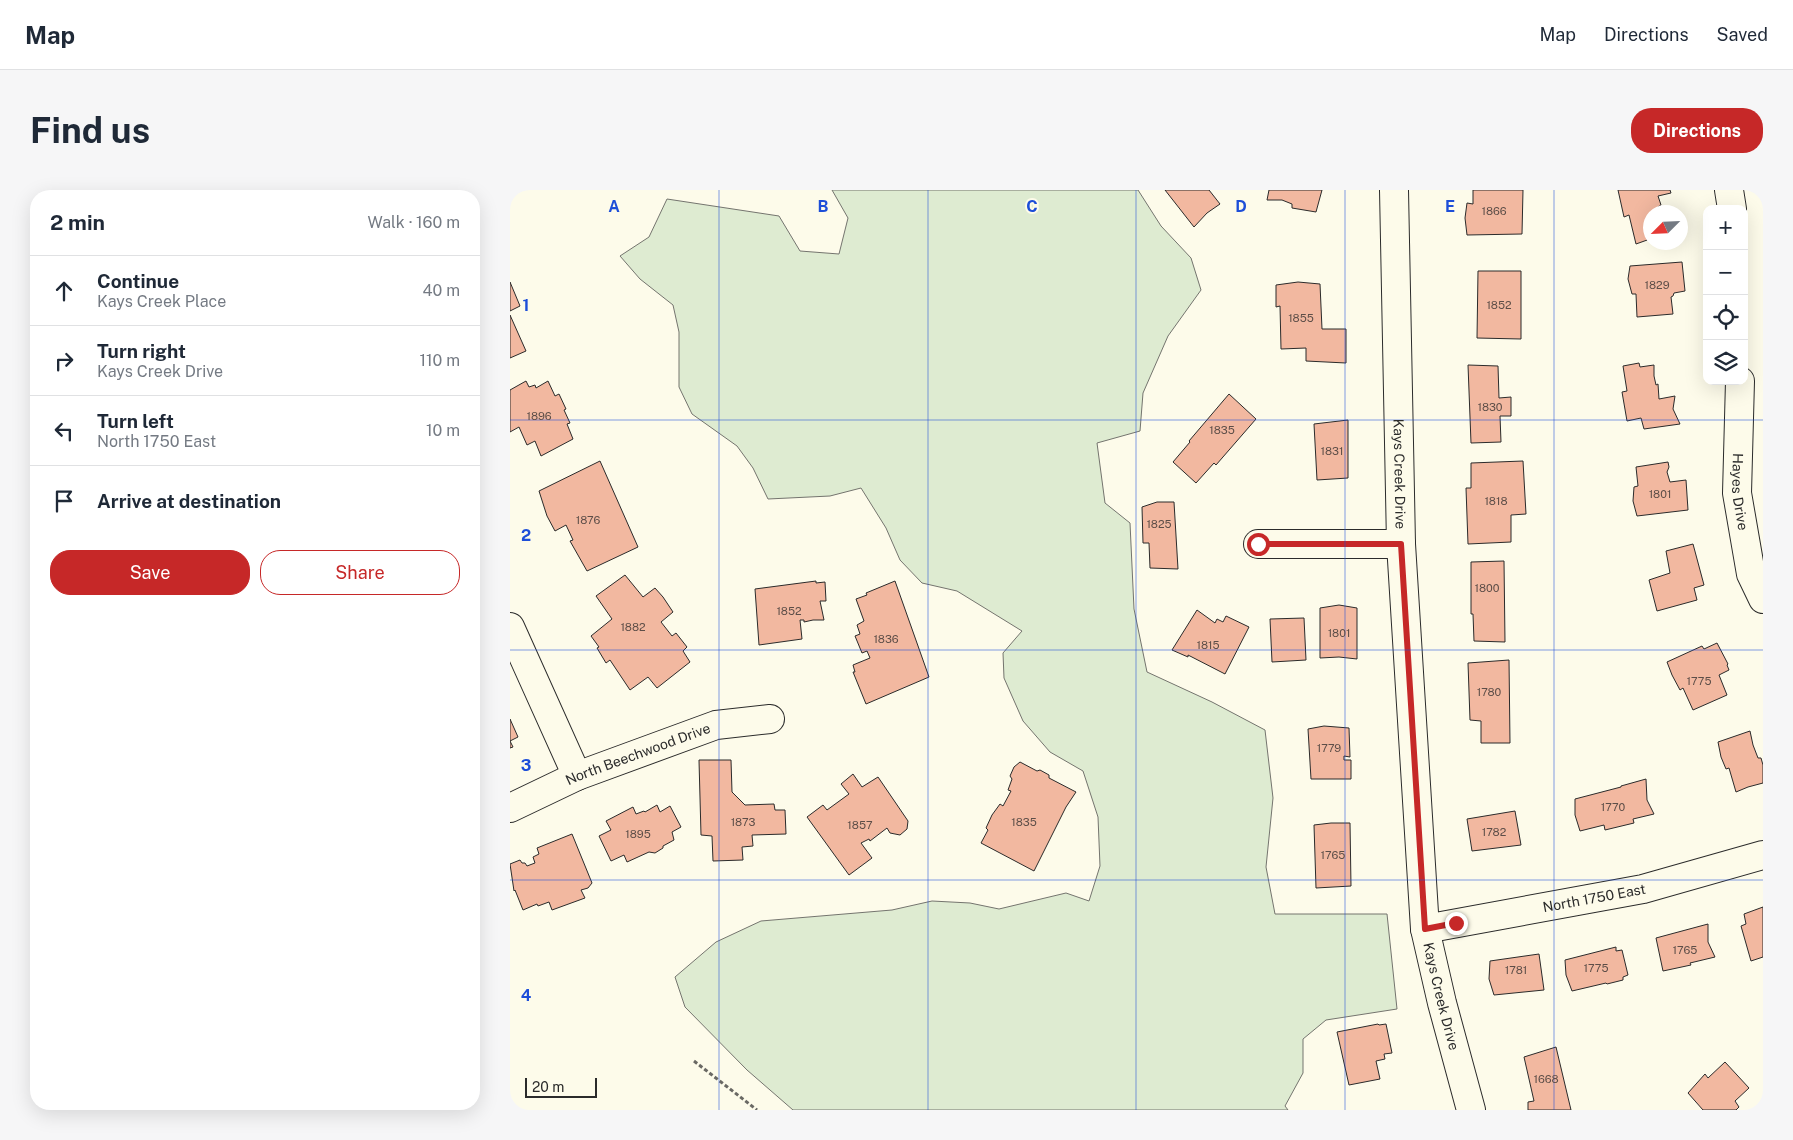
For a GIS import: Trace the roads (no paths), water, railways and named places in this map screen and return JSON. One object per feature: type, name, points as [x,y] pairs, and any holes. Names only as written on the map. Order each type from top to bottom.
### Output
[{"type":"street","name":"Kays Creek Drive","points":[[1394,190],[1401,544],[1425,929],[1442,1003],[1471,1110]]},
{"type":"street","points":[[1729,190],[1731,205]]},
{"type":"street","name":"Hayes Drive","points":[[1740,385],[1737,493],[1751,574],[1763,599]]},
{"type":"street","points":[[1258,544],[1401,544]]},
{"type":"street","points":[[510,627],[577,776]]},
{"type":"street","name":"North Beechwood Drive","points":[[510,808],[577,776],[716,725],[770,719]]},
{"type":"street","name":"North 1750 East","points":[[1425,929],[1643,888],[1763,855]]}]
